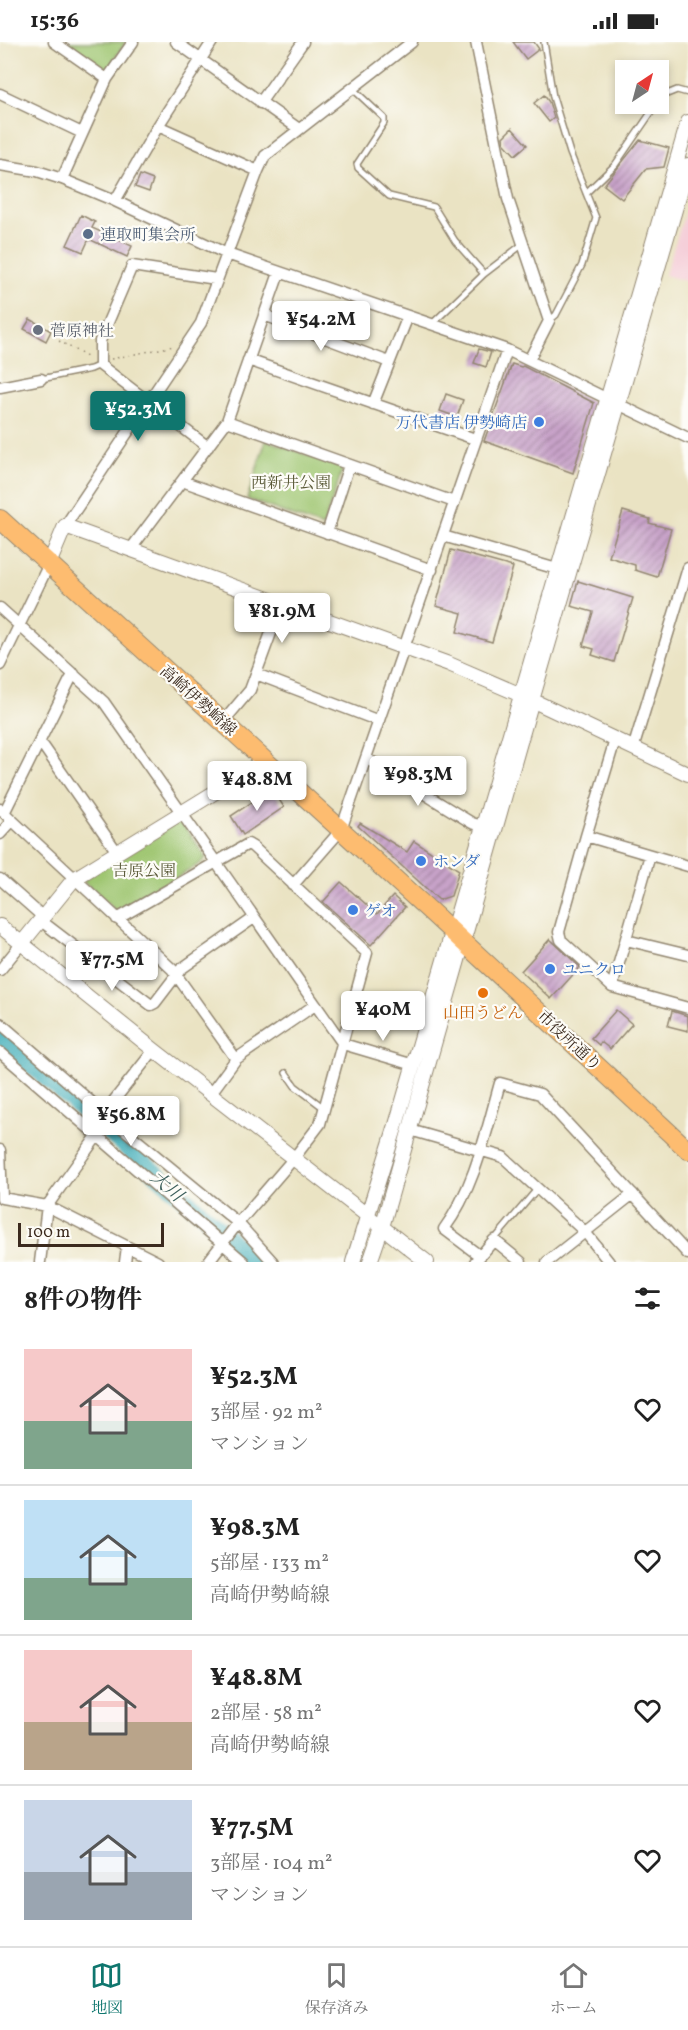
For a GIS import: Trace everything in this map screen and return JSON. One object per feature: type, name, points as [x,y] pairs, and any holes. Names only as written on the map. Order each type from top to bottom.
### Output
[{"type":"main road","name":"高崎伊勢崎線","points":[[0,519],[458,936]]},
{"type":"main road","name":"市役所通り","points":[[458,936],[688,1150]]},
{"type":"street","points":[[54,42],[107,79]]},
{"type":"street","points":[[62,179],[107,79],[133,42]]},
{"type":"street","points":[[176,42],[299,129]]},
{"type":"street","points":[[115,201],[158,126],[212,42]]},
{"type":"street","points":[[260,103],[303,42]]},
{"type":"street","points":[[0,665],[65,526],[201,323],[265,156],[412,42]]},
{"type":"street","points":[[476,42],[508,199],[549,321],[529,360]]},
{"type":"street","points":[[0,94],[82,133]]},
{"type":"street","points":[[353,1262],[414,1065],[458,936],[612,401],[688,122]]},
{"type":"street","points":[[158,126],[258,171]]},
{"type":"street","points":[[0,165],[37,171],[62,179],[115,201],[227,254],[507,350],[688,438]]},
{"type":"street","points":[[370,1262],[410,1130],[458,936],[482,826],[526,698],[557,568],[688,165]]},
{"type":"street","points":[[207,447],[147,402],[101,363],[100,341],[132,266],[216,279]]},
{"type":"street","points":[[130,550],[227,421],[279,273]]},
{"type":"street","points":[[264,315],[389,362]]},
{"type":"street","points":[[374,404],[408,316]]},
{"type":"street","points":[[293,885],[341,830],[507,350]]},
{"type":"street","points":[[248,360],[475,440]]},
{"type":"street","points":[[0,387],[41,379]]},
{"type":"street","points":[[227,421],[454,502]]},
{"type":"street","points":[[327,533],[350,465]]},
{"type":"street","points":[[182,481],[432,570]]},
{"type":"street","points":[[65,526],[449,664],[688,774]]},
{"type":"street","points":[[443,536],[557,568]]},
{"type":"street","points":[[633,749],[685,586],[688,568]]},
{"type":"street","points":[[223,722],[247,694],[282,603]]},
{"type":"street","points":[[0,608],[104,702],[343,1044],[414,1065]]},
{"type":"street","points":[[0,834],[5,814],[74,674]]},
{"type":"street","points":[[256,674],[379,721]]},
{"type":"street","points":[[615,740],[559,932],[561,940],[612,987],[688,1008]]},
{"type":"street","points":[[39,743],[117,852]]},
{"type":"street","points":[[366,758],[472,823],[482,826]]},
{"type":"street","points":[[0,970],[74,879],[251,770],[263,759]]},
{"type":"street","points":[[5,814],[176,975],[236,1059]]},
{"type":"street","points":[[586,836],[688,866]]},
{"type":"street","points":[[117,919],[248,844],[367,953],[320,1124],[208,1262]]},
{"type":"street","points":[[612,987],[650,855]]},
{"type":"street","points":[[0,879],[41,918],[151,1005],[181,969],[254,918]]},
{"type":"street","points":[[0,926],[154,1050],[427,1262]]},
{"type":"street","points":[[626,940],[688,955]]},
{"type":"street","points":[[211,1093],[236,1059],[315,1005]]},
{"type":"street","points":[[0,1023],[236,1225],[273,1262]]},
{"type":"street","points":[[104,1113],[154,1050]]},
{"type":"street","points":[[0,1052],[224,1242],[244,1262]]},
{"type":"street","points":[[521,1262],[494,1240],[478,1259],[444,1229],[458,1211],[481,1150],[500,1083],[540,1094],[688,1254]]},
{"type":"street","points":[[410,1130],[503,1157],[585,1232],[609,1262]]},
{"type":"street","points":[[40,1262],[47,1206],[97,1136]]},
{"type":"street","points":[[0,1150],[1,1198],[47,1206],[158,1262]]},
{"type":"street","points":[[547,1262],[633,1194]]},
{"type":"street","points":[[125,1262],[128,1246]]},
{"type":"lane","points":[[544,42],[554,97],[570,153],[596,218],[582,265],[556,315],[549,321]]},
{"type":"lane","points":[[353,89],[384,118],[384,123],[357,164],[358,168],[394,198],[434,207],[455,241],[484,274]]},
{"type":"lane","points":[[669,93],[678,90],[688,93]]},
{"type":"lane","points":[[586,193],[615,165],[650,114]]},
{"type":"lane","points":[[432,324],[484,274],[523,244]]},
{"type":"lane","points":[[41,379],[91,369],[101,363]]},
{"type":"lane","points":[[286,1073],[295,1086],[325,1108]]},
{"type":"lane","points":[[494,1240],[538,1188]]},
{"type":"path","points":[[59,341],[101,363],[186,343]]},
{"type":"shaded area","points":[[688,203],[688,282],[665,275]]},
{"type":"green space","points":[[63,42],[126,42],[108,69],[103,70]]},
{"type":"green space","name":"西新井公園","points":[[266,440],[343,468],[323,527],[247,499]]},
{"type":"green space","name":"吉原公園","points":[[178,821],[182,823],[206,857],[203,862],[118,913],[84,882],[84,878]]},
{"type":"building","points":[[513,42],[534,42],[539,49],[526,59]]},
{"type":"building","points":[[544,95],[554,118],[549,122],[534,103]]},
{"type":"building","points":[[512,128],[527,145],[515,155],[504,143],[503,137]]},
{"type":"building","points":[[640,140],[669,148],[664,167],[646,169],[622,199],[604,185]]},
{"type":"building","points":[[140,175],[153,180],[149,192],[135,187]]},
{"type":"building","name":"連取町集会所","points":[[81,215],[95,222],[92,228],[132,246],[127,257],[89,239],[83,252],[67,245]]},
{"type":"building","name":"菅原神社","points":[[30,319],[51,331],[46,341],[24,329]]},
{"type":"building","points":[[479,349],[491,352],[486,367],[474,363]]},
{"type":"building","name":"万代書店 伊勢崎店","points":[[512,364],[523,366],[594,403],[573,473],[484,441]]},
{"type":"building","points":[[446,394],[463,400],[457,417],[440,411]]},
{"type":"building","points":[[623,511],[650,519],[649,523],[671,529],[657,577],[635,570],[635,565],[609,557]]},
{"type":"building","points":[[451,550],[513,567],[492,642],[457,632],[462,613],[436,606]]},
{"type":"building","points":[[578,581],[633,598],[614,662],[592,655],[594,649],[583,646],[593,612],[571,606]]},
{"type":"building","points":[[272,789],[284,807],[243,835],[231,816]]},
{"type":"building","name":"ホンダ","points":[[360,823],[407,852],[414,841],[459,870],[451,896],[439,900],[358,826]]},
{"type":"building","name":"ゲオ","points":[[341,882],[377,914],[393,896],[405,907],[371,945],[323,902]]},
{"type":"building","name":"ユニクロ","points":[[550,939],[580,967],[551,999],[521,971]]},
{"type":"building","points":[[616,1010],[632,1024],[610,1049],[601,1042],[599,1045],[591,1038]]},
{"type":"building","points":[[672,1011],[688,1016],[688,1031],[668,1026]]},
{"type":"waterway","name":"大川","points":[[0,1038],[213,1223],[253,1262]]},
{"type":"place","name":"連取町集会所","points":[[88,234]]},
{"type":"place","name":"菅原神社","points":[[38,330]]},
{"type":"place","name":"万代書店 伊勢崎店","points":[[539,422]]},
{"type":"place","name":"ホンダ","points":[[421,861]]},
{"type":"place","name":"ゲオ","points":[[353,910]]},
{"type":"place","name":"ユニクロ","points":[[550,969]]},
{"type":"place","name":"山田うどん","points":[[483,993]]}]
